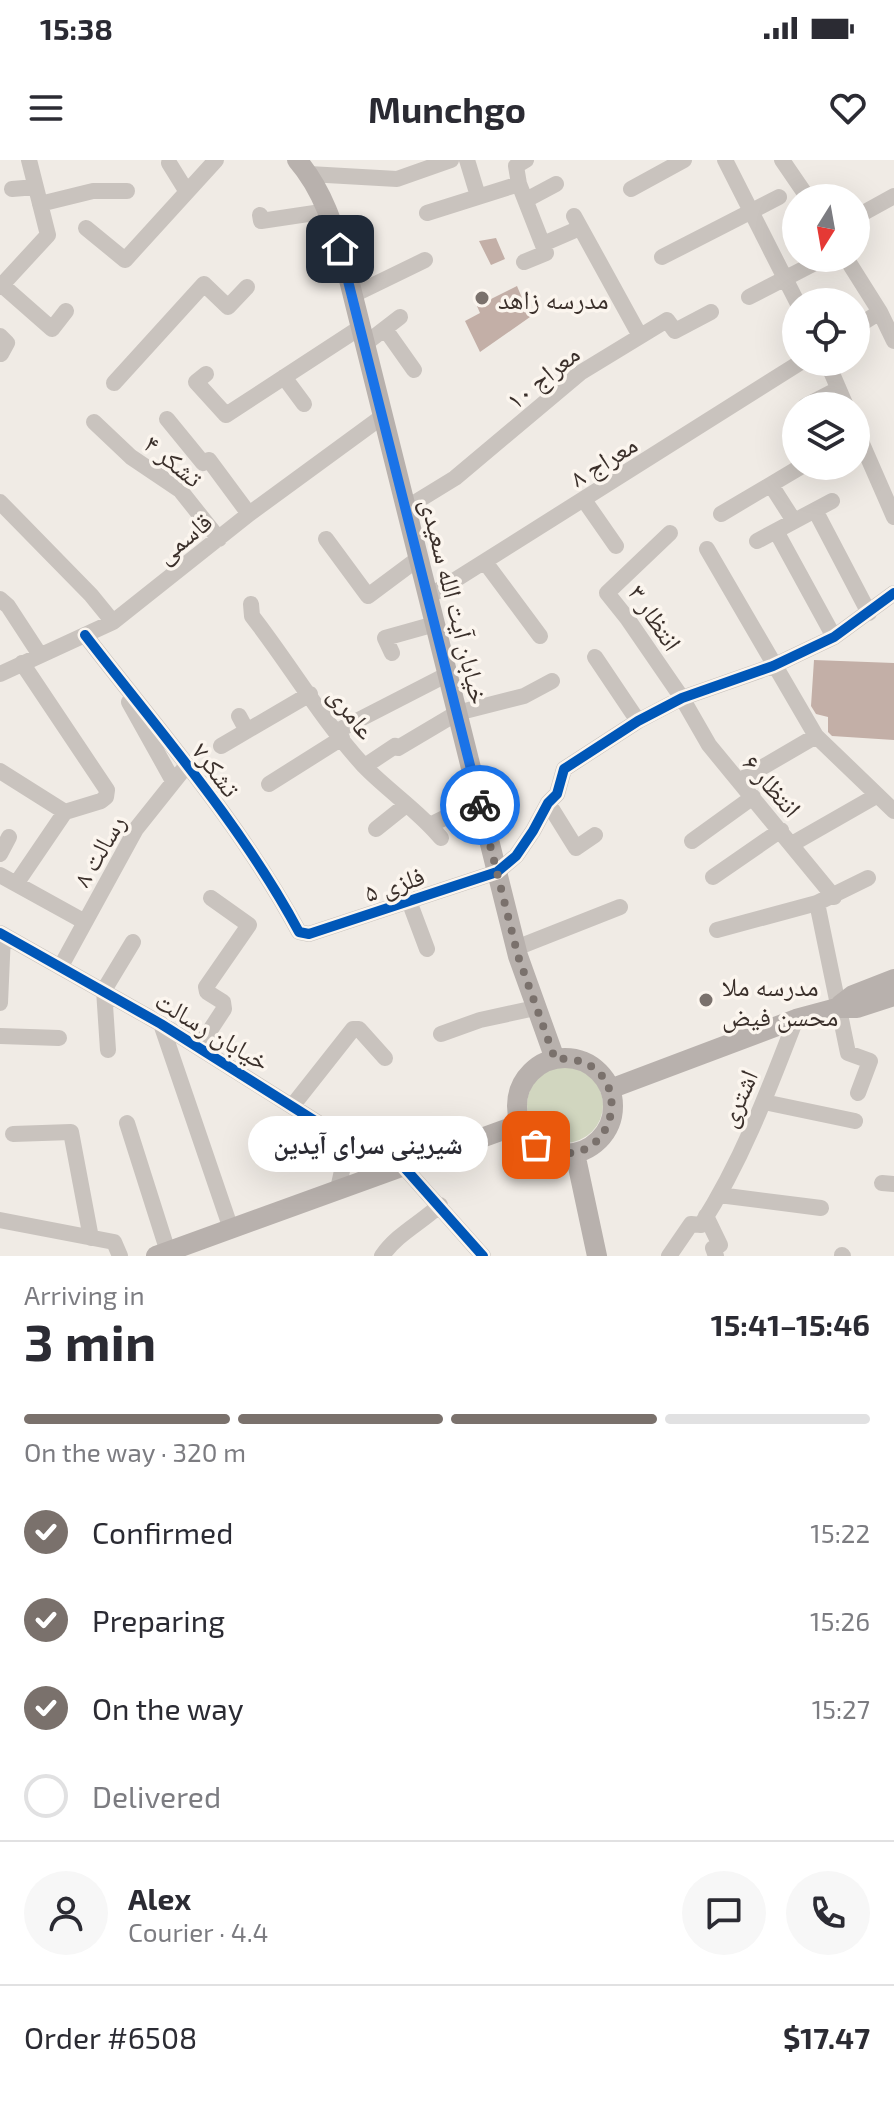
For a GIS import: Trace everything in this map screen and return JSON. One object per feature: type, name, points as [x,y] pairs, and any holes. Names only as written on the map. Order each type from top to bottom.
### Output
[{"type":"main road","name":"خیابان آیت الله سعیدی","points":[[306,166],[328,211],[353,295],[516,948],[555,1059]]},
{"type":"main road","points":[[837,1008],[853,995],[894,979]]},
{"type":"main road","points":[[610,1089],[796,1019],[837,1008],[857,1008],[894,996]]},
{"type":"main road","points":[[555,1059],[582,1061],[594,1068],[610,1089],[613,1103],[607,1129],[588,1148],[561,1154],[536,1145],[520,1124],[517,1097],[530,1072],[541,1064],[555,1059]]},
{"type":"main road","points":[[162,1254],[520,1124]]},
{"type":"main road","points":[[575,1153],[597,1256]]},
{"type":"street","points":[[29,160],[48,235],[1,286],[52,329],[66,311]]},
{"type":"street","points":[[86,228],[125,260],[216,160]]},
{"type":"street","points":[[306,166],[388,180],[426,164],[451,160]]},
{"type":"street","points":[[467,160],[478,196]]},
{"type":"street","points":[[631,189],[684,160]]},
{"type":"street","points":[[725,160],[790,288]]},
{"type":"street","points":[[782,160],[798,184]]},
{"type":"street","points":[[169,163],[187,192]]},
{"type":"street","points":[[521,163],[523,192],[546,253],[524,262]]},
{"type":"street","points":[[427,213],[478,196],[523,192],[556,184]]},
{"type":"street","points":[[12,189],[36,187]]},
{"type":"street","points":[[40,204],[93,191],[127,191]]},
{"type":"street","points":[[870,209],[894,196]]},
{"type":"street","points":[[662,257],[779,197]]},
{"type":"street","points":[[260,215],[261,221],[328,211]]},
{"type":"street","points":[[543,244],[577,222],[640,336]]},
{"type":"street","points":[[353,295],[425,260]]},
{"type":"street","points":[[749,297],[798,272]]},
{"type":"street","points":[[856,272],[886,316],[894,341]]},
{"type":"street","points":[[114,383],[204,284],[228,307],[247,287]]},
{"type":"street","name":"معراج ۱۰","points":[[406,508],[455,478],[580,373],[667,320],[675,331],[711,312]]},
{"type":"street","points":[[206,374],[196,382],[226,415],[284,377],[363,335],[385,329],[400,317]]},
{"type":"street","points":[[385,329],[414,370]]},
{"type":"street","points":[[0,336],[7,343],[1,354]]},
{"type":"street","name":"معراج ۸","points":[[428,597],[782,374]]},
{"type":"street","points":[[833,376],[839,392]]},
{"type":"street","points":[[284,377],[304,404]]},
{"type":"street","points":[[832,392],[838,389]]},
{"type":"street","name":"قاسمی","points":[[0,674],[113,622],[249,514],[383,416]]},
{"type":"street","points":[[167,419],[203,463],[209,460],[249,514]]},
{"type":"street","name":"تشکر ۴","points":[[94,422],[131,457],[180,490],[219,539]]},
{"type":"street","points":[[870,462],[894,517]]},
{"type":"street","points":[[721,514],[782,478]]},
{"type":"street","points":[[771,485],[794,521]]},
{"type":"street","points":[[584,500],[616,546]]},
{"type":"street","points":[[757,541],[832,501]]},
{"type":"street","points":[[0,502],[91,595],[113,622]]},
{"type":"street","points":[[815,510],[869,613]]},
{"type":"street","points":[[776,531],[834,637]]},
{"type":"street","name":"انتظار ۳","points":[[670,533],[607,593],[682,698]]},
{"type":"street","points":[[326,539],[368,596],[419,558]]},
{"type":"street","points":[[707,549],[816,736],[894,811]]},
{"type":"street","points":[[485,562],[540,636]]},
{"type":"street","points":[[497,872],[516,856],[548,803],[557,794],[564,769],[638,721],[682,698],[773,666],[834,637],[894,593]]},
{"type":"street","points":[[0,599],[40,655]]},
{"type":"street","name":"عامری","points":[[252,610],[365,766],[435,831],[479,801]]},
{"type":"street","points":[[392,653],[385,638],[435,624]]},
{"type":"street","name":"تشکر۷","points":[[85,635],[259,863],[299,932],[304,934]]},
{"type":"street","points":[[595,657],[638,721]]},
{"type":"street","points":[[16,884],[65,812],[101,801],[106,797],[107,790],[22,663]]},
{"type":"street","points":[[269,784],[339,734],[448,674]]},
{"type":"street","points":[[365,766],[457,713],[524,696],[552,681]]},
{"type":"street","points":[[124,685],[130,705],[173,781]]},
{"type":"street","points":[[221,746],[243,723],[310,694]]},
{"type":"street","name":"انتظار ۶","points":[[682,698],[709,745],[834,897]]},
{"type":"street","points":[[739,781],[816,736]]},
{"type":"street","name":"رسالت ۸","points":[[61,966],[136,829],[187,765]]},
{"type":"street","points":[[0,771],[65,812]]},
{"type":"street","points":[[713,877],[786,837],[876,796]]},
{"type":"street","points":[[692,841],[753,797]]},
{"type":"street","points":[[548,803],[576,848],[595,835]]},
{"type":"street","points":[[376,829],[406,805]]},
{"type":"street","points":[[0,854],[9,837]]},
{"type":"street","name":"فلزی ۵","points":[[304,934],[497,872]]},
{"type":"street","points":[[0,875],[85,922]]},
{"type":"street","points":[[717,930],[817,903],[868,878]]},
{"type":"street","points":[[199,1047],[224,1009],[223,1002],[207,992],[206,987],[249,925],[211,898]]},
{"type":"street","points":[[409,901],[427,949]]},
{"type":"street","points":[[817,903],[848,1053],[870,1061],[858,1093]]},
{"type":"street","points":[[516,948],[620,907]]},
{"type":"street","points":[[0,1003],[2,934]]},
{"type":"street","name":"خیابان رسالت","points":[[2,934],[161,1024],[339,1136],[403,1166]]},
{"type":"street","points":[[108,1050],[104,990],[133,942]]},
{"type":"street","points":[[441,1034],[480,1020],[535,1008]]},
{"type":"street","name":"اشتری","points":[[669,1256],[691,1224],[701,1225],[719,1195],[764,1102],[796,1019]]},
{"type":"street","points":[[161,1024],[231,1229]]},
{"type":"street","points":[[293,1105],[353,1029],[359,1029],[385,1058]]},
{"type":"street","points":[[0,1036],[59,1038]]},
{"type":"street","points":[[764,1102],[855,1121]]},
{"type":"street","points":[[127,1123],[162,1254]]},
{"type":"street","points":[[13,1134],[68,1131],[73,1135],[91,1238]]},
{"type":"street","points":[[338,1189],[345,1157],[339,1136]]},
{"type":"street","points":[[403,1166],[483,1256]]},
{"type":"street","points":[[719,1195],[821,1208]]},
{"type":"street","points":[[382,1256],[396,1237],[421,1222],[440,1205]]},
{"type":"street","points":[[706,1216],[720,1245],[713,1248],[716,1256]]},
{"type":"street","points":[[0,1220],[114,1242],[120,1256]]},
{"type":"green space","points":[[565,1067],[579,1070],[592,1078],[600,1091],[603,1105],[600,1119],[592,1132],[579,1140],[565,1143],[551,1140],[538,1132],[530,1119],[527,1105],[530,1091],[538,1078],[551,1070]]},
{"type":"building","points":[[496,238],[505,259],[491,265],[479,241]]},
{"type":"building","points":[[517,286],[530,317],[480,352],[465,321],[480,313],[477,306]]},
{"type":"building","points":[[814,660],[894,663],[894,740],[832,736],[828,732],[828,717],[816,714],[811,706]]},
{"type":"cycle path","points":[[85,635],[225,816],[299,932],[309,934],[497,872],[516,856],[533,831],[548,803],[557,794],[564,769],[638,721],[682,698],[773,666],[834,637],[894,593]]},
{"type":"cycle path","points":[[0,933],[161,1024],[339,1136],[403,1166],[483,1256]]},
{"type":"way so far","points":[[480,805],[518,956],[555,1059],[582,1061],[594,1068],[610,1089],[613,1103],[607,1129],[588,1148],[561,1154],[536,1145]]},
{"type":"place","name":"مدرسه زاهد","points":[[482,298]]},
{"type":"place","name":"مدرسه ملا محسن فیض","points":[[706,1000]]},
{"type":"place","name":"شیرینی سرای آیدین","points":[[536,1145]]},
{"type":"route","points":[[340,249],[480,805]]}]
